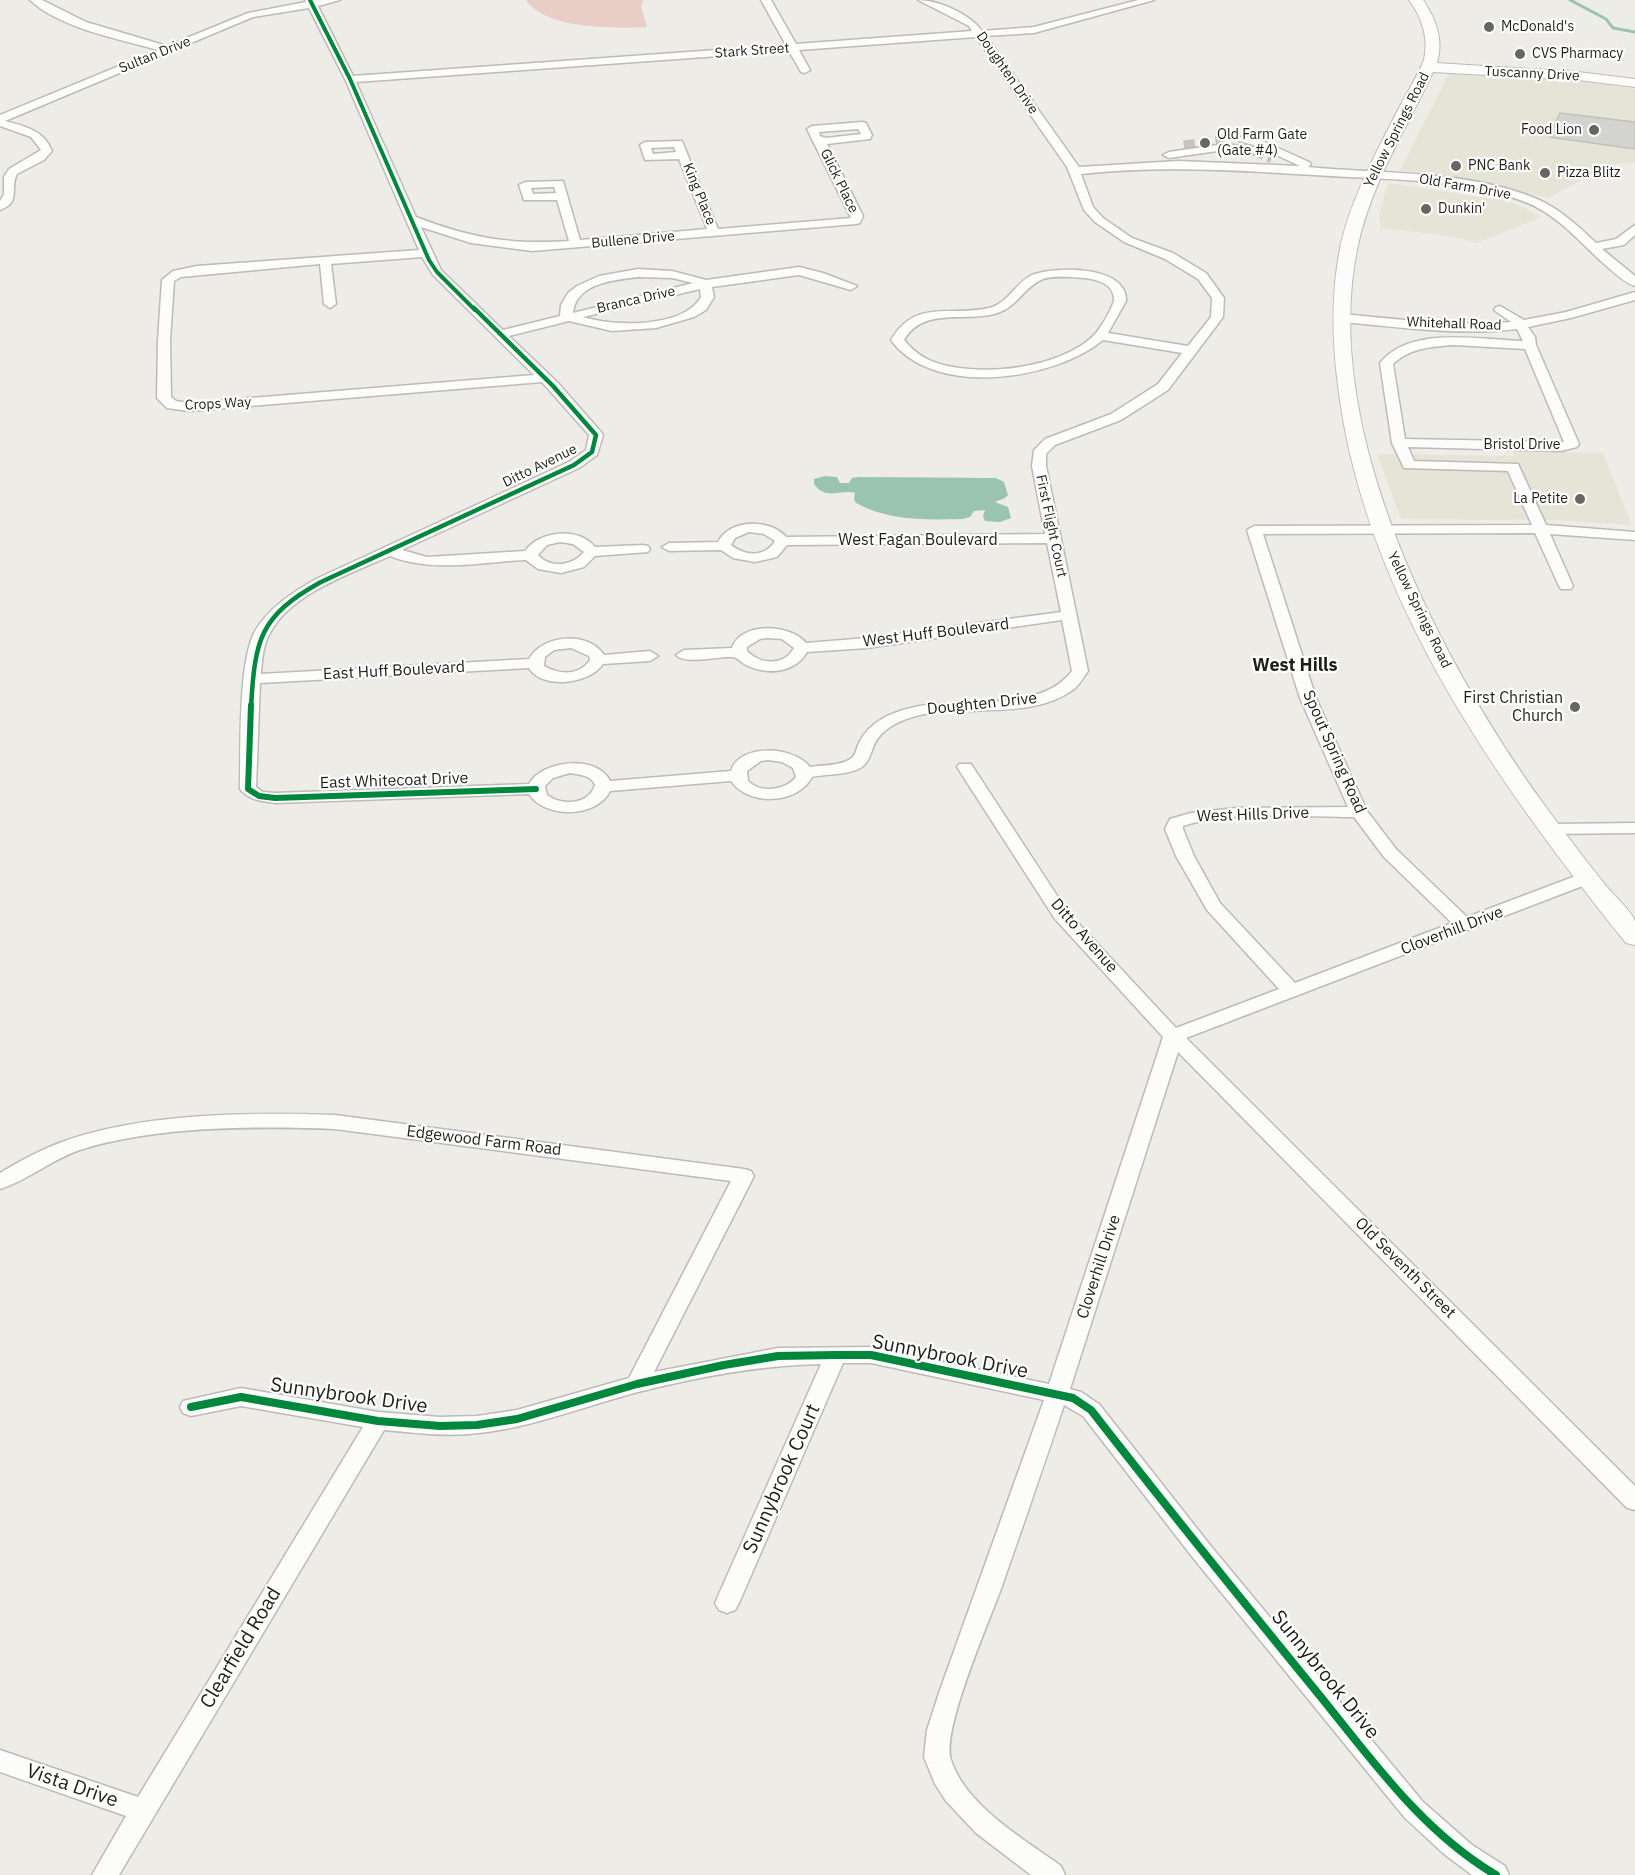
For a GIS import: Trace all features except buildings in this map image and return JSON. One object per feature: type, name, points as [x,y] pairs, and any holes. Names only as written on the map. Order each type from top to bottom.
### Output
[{"type":"main road","name":"Yellow Springs Road","points":[[1416,0],[1427,21],[1433,44],[1429,67],[1373,174],[1354,227],[1346,267],[1342,318],[1343,366],[1350,416],[1359,456],[1383,531],[1407,590],[1461,693],[1551,830],[1635,937]]},
{"type":"main road","name":"Tuscanny Drive","points":[[1429,67],[1578,76],[1635,83]]},
{"type":"street","points":[[35,0],[56,14],[93,29],[167,50]]},
{"type":"street","name":"Sultan Drive","points":[[0,121],[251,15],[335,0]]},
{"type":"street","points":[[766,0],[804,70]]},
{"type":"street","name":"Doughten Drive","points":[[923,0],[968,21],[1072,167]]},
{"type":"street","name":"Stark Street","points":[[350,79],[980,35],[1050,27],[1149,0]]},
{"type":"street","name":"Ditto Avenue","points":[[254,794],[248,789],[253,679],[257,644],[262,634],[285,606],[321,582],[574,465],[592,452],[596,435],[544,378],[437,272],[423,246],[350,79],[312,3]]},
{"type":"street","points":[[0,121],[37,136],[45,142],[47,151],[37,160],[7,177],[6,182],[10,194],[0,207]]},
{"type":"street","name":"Glick Place","points":[[819,140],[856,216],[856,221]]},
{"type":"street","points":[[1224,140],[1250,140],[1305,164]]},
{"type":"street","points":[[1151,157],[1170,148],[1184,146]]},
{"type":"street","points":[[1072,167],[1224,147],[1254,150]]},
{"type":"street","name":"King Place","points":[[683,155],[714,233]]},
{"type":"street","points":[[1272,158],[1357,169],[1373,174]]},
{"type":"street","points":[[1072,167],[1170,164],[1373,174]]},
{"type":"street","name":"First Flight Court","points":[[1068,687],[1077,679],[1080,671],[1039,465],[1039,453],[1042,448],[1134,407],[1163,387],[1217,317],[1219,309],[1218,298],[1208,282],[1187,266],[1128,240],[1099,220],[1088,208],[1072,167]]},
{"type":"street","name":"Old Farm Drive","points":[[1373,174],[1447,183],[1515,195],[1551,211],[1635,282]]},
{"type":"street","points":[[562,196],[576,245]]},
{"type":"street","name":"Bullene Drive","points":[[413,220],[442,232],[495,245],[549,247],[856,221]]},
{"type":"street","points":[[1593,247],[1620,242],[1635,229]]},
{"type":"street","name":"Crops Way","points":[[442,232],[423,246],[325,261],[197,270],[171,277],[168,280],[164,340],[164,399],[172,405],[201,407],[544,378]]},
{"type":"street","points":[[325,261],[330,304]]},
{"type":"street","name":"Branca Drive","points":[[500,334],[566,316],[705,284],[799,271],[808,271],[824,278],[851,281]]},
{"type":"street","points":[[1068,271],[1097,277],[1116,287],[1120,295],[1119,304],[1102,332],[1087,347],[1068,357],[1042,366],[988,372],[955,370],[930,365],[911,356],[902,349],[897,340],[900,331],[908,323],[919,318],[990,311],[1007,306],[1015,300],[1029,281],[1049,273],[1068,271]]},
{"type":"street","name":"Branca Drive","points":[[660,273],[696,279],[705,284],[708,295],[704,304],[694,312],[660,324],[610,327],[566,316],[565,307],[575,292],[620,275],[660,273]]},
{"type":"street","name":"Whitehall Road","points":[[1342,318],[1459,327],[1519,325],[1635,296]]},
{"type":"street","points":[[1502,311],[1508,321],[1519,325]]},
{"type":"street","name":"Bristol Drive","points":[[1400,443],[1562,447],[1572,444],[1530,345],[1530,337],[1519,325]]},
{"type":"street","points":[[1102,332],[1195,346]]},
{"type":"street","name":"Bristol Drive","points":[[1530,345],[1428,343],[1404,349],[1390,357],[1386,363],[1400,443],[1409,465],[1513,467],[1540,530]]},
{"type":"street","points":[[669,547],[724,546],[736,554],[757,557],[780,549],[782,541],[771,531],[749,528],[730,534],[724,546]]},
{"type":"street","name":"Spout Spring Road","points":[[1383,531],[1254,530],[1308,699],[1359,812],[1390,854],[1466,926]]},
{"type":"street","points":[[1383,531],[1540,530],[1586,531],[1635,536]]},
{"type":"street","points":[[1540,530],[1566,586]]},
{"type":"street","points":[[530,555],[534,547],[544,541],[560,538],[576,539],[587,544],[591,552]]},
{"type":"street","name":"West Fagan Boulevard","points":[[782,541],[835,539],[1008,541],[1054,538]]},
{"type":"street","points":[[591,552],[643,549]]},
{"type":"street","points":[[389,550],[411,559],[427,561],[530,555]]},
{"type":"street","points":[[530,555],[540,565],[561,568],[576,566],[587,560],[591,552]]},
{"type":"street","name":"West Huff Boulevard","points":[[802,648],[867,643],[1069,615]]},
{"type":"street","points":[[767,633],[791,636],[799,642],[802,648],[799,657],[788,663],[773,666],[751,663],[745,660],[739,652],[740,645],[746,639],[767,633]]},
{"type":"street","points":[[598,660],[591,649],[571,644],[550,647],[541,651],[535,663],[537,669],[545,674],[567,677],[588,672],[598,660],[650,656]]},
{"type":"street","points":[[684,655],[739,652]]},
{"type":"street","name":"East Huff Boulevard","points":[[253,679],[535,663]]},
{"type":"street","name":"Doughten Drive","points":[[804,773],[853,765],[860,761],[872,735],[894,718],[923,710],[1031,701],[1068,687]]},
{"type":"street","points":[[768,755],[792,760],[801,765],[804,773],[803,780],[797,787],[773,794],[748,790],[740,784],[737,776],[745,762],[768,755]]},
{"type":"street","name":"Ditto Avenue","points":[[965,767],[1061,915],[1173,1036]]},
{"type":"street","points":[[570,768],[594,772],[602,778],[605,786],[603,793],[596,800],[571,808],[547,803],[539,797],[536,789],[546,775],[570,768]]},
{"type":"street","points":[[605,786],[737,776]]},
{"type":"street","name":"East Whitecoat Drive","points":[[254,794],[275,798],[536,789]]},
{"type":"street","name":"West Hills Drive","points":[[1291,990],[1213,906],[1185,856],[1174,829],[1176,823],[1186,818],[1235,814],[1359,812]]},
{"type":"street","points":[[1551,830],[1635,828]]},
{"type":"street","name":"Cloverhill Drive","points":[[1052,1875],[976,1817],[959,1798],[937,1757],[937,1742],[956,1679],[1058,1396],[1173,1036],[1587,878]]},
{"type":"street","name":"Old Seventh Street","points":[[1173,1036],[1635,1501]]},
{"type":"street","name":"Edgewood Farm Road","points":[[0,1182],[26,1166],[70,1146],[117,1134],[201,1123],[276,1119],[335,1122],[744,1176],[637,1384]]},
{"type":"street","name":"Sunnybrook Drive","points":[[191,1407],[241,1397],[378,1421],[440,1426],[477,1425],[507,1421],[637,1384],[724,1365],[778,1356],[836,1355],[871,1356],[1073,1398],[1091,1410],[1210,1561],[1414,1810],[1444,1838],[1480,1866],[1496,1875]]},
{"type":"street","name":"Sunnybrook Court","points":[[727,1603],[836,1355]]},
{"type":"street","name":"Clearfield Road","points":[[105,1875],[378,1421]]},
{"type":"street","name":"Vista Drive","points":[[0,1761],[144,1810]]},
{"type":"shaded area","points":[[526,0],[643,0],[641,7],[647,27],[600,27],[565,22],[536,10]]},
{"type":"shaded area","points":[[1448,75],[1579,81],[1635,89],[1635,163],[1613,164],[1548,198],[1483,183],[1400,170]]},
{"type":"shaded area","points":[[1388,183],[1501,200],[1516,204],[1542,217],[1477,243],[1449,236],[1381,228],[1379,215]]},
{"type":"shaded area","points":[[1512,451],[1603,453],[1632,525],[1555,520],[1401,519],[1377,454],[1514,456]]},
{"type":"shaded area","points":[[825,476],[837,477],[840,483],[849,483],[852,478],[859,477],[996,478],[1004,482],[1008,495],[995,502],[1008,507],[1011,518],[1000,522],[985,521],[983,516],[985,510],[974,511],[970,517],[963,519],[908,518],[881,513],[856,503],[855,493],[823,492],[814,484],[814,479]]},
{"type":"waterway","points":[[1570,0],[1606,19],[1613,28],[1635,32]]},
{"type":"tunnel","points":[[1184,146],[1224,140]]},
{"type":"tunnel","points":[[1254,150],[1272,158]]},
{"type":"cycle path","points":[[310,0],[350,79],[429,260],[437,272],[553,386],[596,435],[592,452],[574,465],[321,582],[281,610],[262,633],[257,645],[250,708],[248,789],[259,796],[275,798],[536,789]]},
{"type":"cycle path","points":[[191,1407],[241,1397],[378,1421],[440,1426],[477,1425],[517,1419],[637,1384],[724,1365],[778,1356],[836,1355],[871,1355],[1073,1398],[1091,1410],[1202,1552],[1414,1810],[1463,1853],[1496,1875]]},
{"type":"place","name":"McDonald's","points":[[1489,27]]},
{"type":"place","name":"CVS Pharmacy","points":[[1520,54]]},
{"type":"place","name":"Food Lion","points":[[1594,130]]},
{"type":"place","name":"Old Farm Gate (Gate #4)","points":[[1205,143]]},
{"type":"place","name":"PNC Bank","points":[[1456,166]]},
{"type":"place","name":"Pizza Blitz","points":[[1545,173]]},
{"type":"place","name":"Dunkin'","points":[[1426,209]]},
{"type":"place","name":"La Petite","points":[[1580,499]]},
{"type":"place","name":"First Christian Church","points":[[1575,707]]},
{"type":"district","name":"West Hills","points":[[1295,666]]}]
